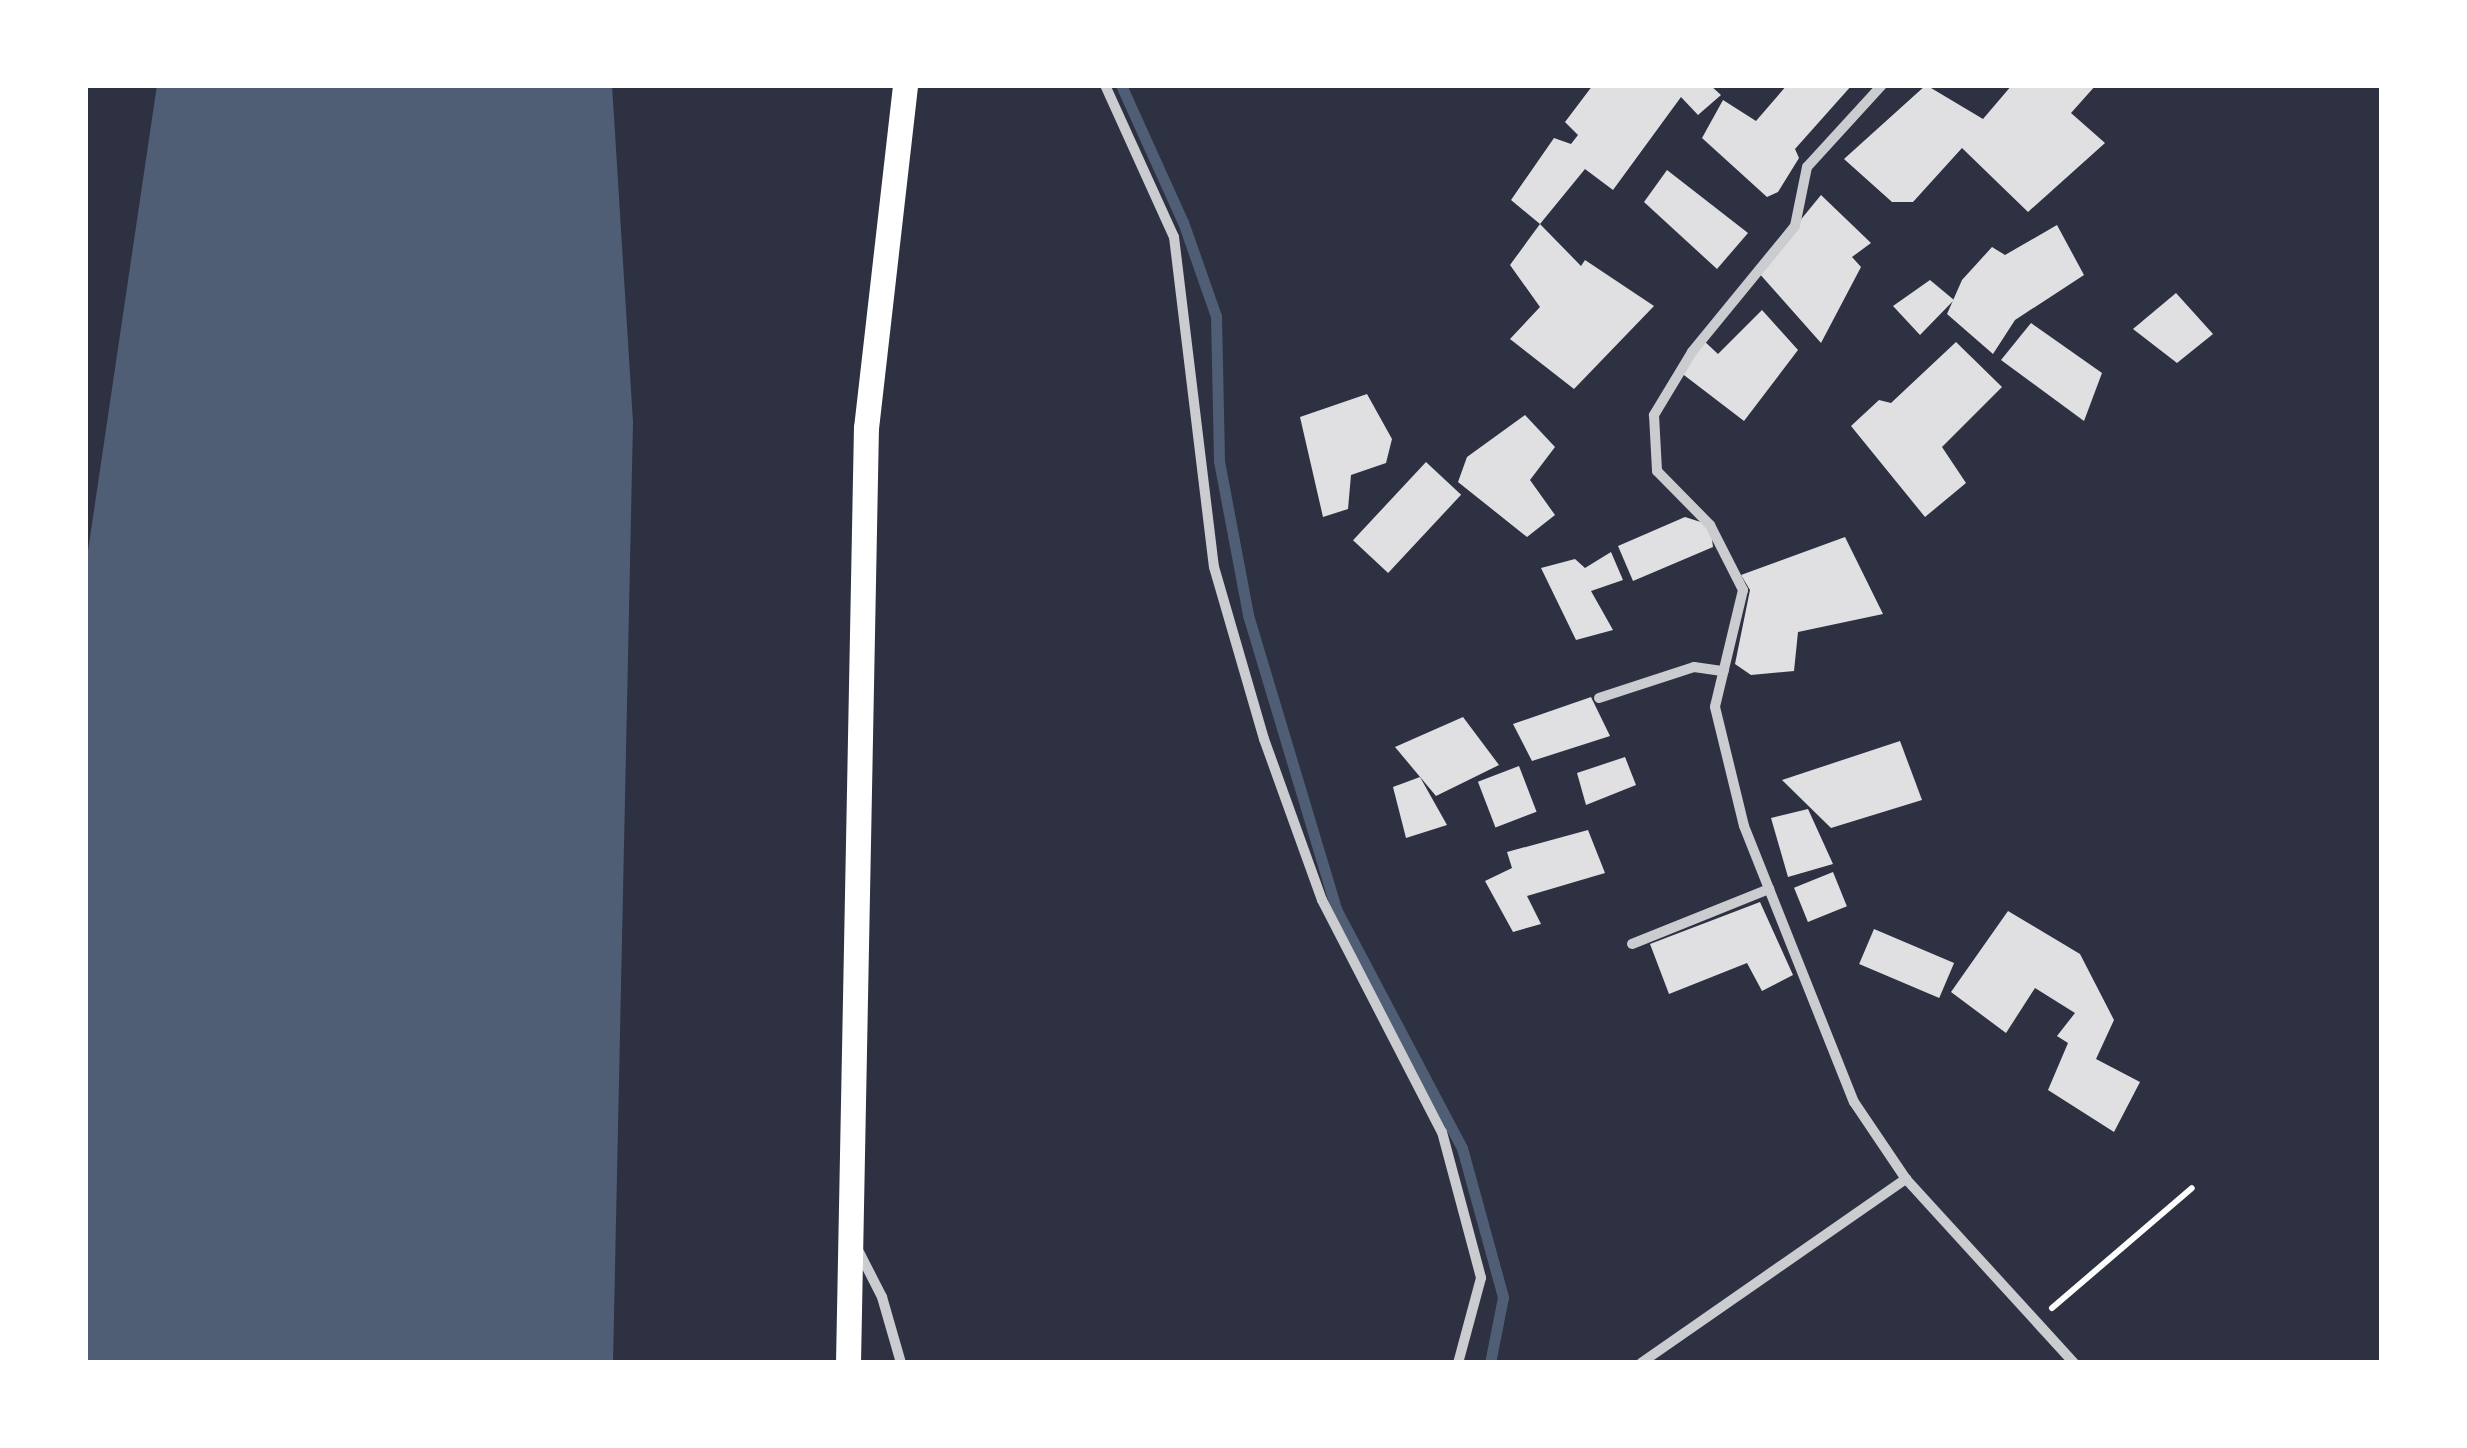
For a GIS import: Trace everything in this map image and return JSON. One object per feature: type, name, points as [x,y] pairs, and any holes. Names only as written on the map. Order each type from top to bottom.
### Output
[{"type":"main road","points":[[848,1363],[866,428],[905,85]]},
{"type":"street","points":[[1105,85],[1174,237],[1214,567],[1264,739],[1322,900],[1442,1132],[1481,1278],[1458,1363]]},
{"type":"street","points":[[1882,85],[1808,167],[1795,226],[1692,352],[1654,415],[1657,471],[1710,525],[1743,590],[1715,707],[1744,826],[1854,1102],[1906,1179],[2074,1363]]},
{"type":"street","points":[[1600,698],[1694,667],[1724,671]]},
{"type":"street","points":[[1632,944],[1769,889]]},
{"type":"street","points":[[1641,1363],[1906,1179]]},
{"type":"street","points":[[851,1236],[882,1297],[901,1363]]},
{"type":"path","points":[[2036,1322],[2192,1188]]},
{"type":"water","points":[[157,85],[612,85],[633,422],[613,1363],[85,1363],[85,571]]},
{"type":"building","points":[[1593,85],[1710,85],[1721,95],[1698,115],[1681,97],[1613,190],[1585,169],[1540,224],[1511,200],[1554,138],[1571,144],[1578,135],[1565,122]]},
{"type":"building","points":[[1787,85],[1852,85],[1795,149],[1799,158],[1778,192],[1767,197],[1702,138],[1723,100],[1756,121]]},
{"type":"building","points":[[1926,85],[1983,119],[2012,85],[2096,85],[2071,113],[2105,143],[2028,212],[1962,148],[1913,202],[1892,202],[1844,159]]},
{"type":"building","points":[[1667,170],[1748,233],[1717,269],[1644,202]]},
{"type":"building","points":[[1821,195],[1871,243],[1852,257],[1861,267],[1821,343],[1758,272]]},
{"type":"building","points":[[1540,224],[1581,266],[1585,260],[1654,306],[1574,389],[1510,339],[1540,307],[1510,265]]},
{"type":"building","points":[[2057,225],[2084,275],[2015,320],[1993,354],[1947,314],[1962,280],[1992,247],[2005,255]]},
{"type":"building","points":[[1930,280],[1954,300],[1920,335],[1893,306]]},
{"type":"building","points":[[2176,293],[2213,334],[2177,363],[2133,329]]},
{"type":"building","points":[[1762,310],[1798,350],[1744,421],[1680,372],[1703,340],[1718,354]]},
{"type":"building","points":[[2031,323],[2102,373],[2084,421],[2001,360]]},
{"type":"building","points":[[1956,342],[2002,387],[1942,447],[1966,483],[1925,517],[1851,426],[1879,400],[1891,403]]},
{"type":"building","points":[[1367,394],[1392,439],[1386,463],[1351,475],[1348,509],[1323,517],[1300,417]]},
{"type":"building","points":[[1525,415],[1555,447],[1530,480],[1555,515],[1527,537],[1458,482],[1467,457]]},
{"type":"building","points":[[1426,462],[1461,495],[1388,573],[1353,540]]},
{"type":"building","points":[[1685,517],[1710,525],[1713,547],[1633,581],[1618,546]]},
{"type":"building","points":[[1845,537],[1883,614],[1798,632],[1794,671],[1751,675],[1735,664],[1750,590],[1741,575]]},
{"type":"building","points":[[1611,552],[1623,580],[1591,591],[1613,630],[1576,640],[1541,568],[1575,559],[1585,568]]},
{"type":"building","points":[[1591,697],[1610,736],[1532,761],[1513,724]]},
{"type":"building","points":[[1463,717],[1499,765],[1436,796],[1395,747]]},
{"type":"building","points":[[1900,741],[1922,800],[1831,828],[1782,780]]},
{"type":"building","points":[[1625,757],[1636,785],[1586,805],[1577,773]]},
{"type":"building","points":[[1519,766],[1537,812],[1495,828],[1478,782]]},
{"type":"building","points":[[1420,777],[1447,825],[1406,838],[1393,787]]},
{"type":"building","points":[[1808,809],[1833,864],[1788,877],[1771,818]]},
{"type":"building","points":[[1588,830],[1605,873],[1527,896],[1541,924],[1513,932],[1485,881],[1512,868],[1507,852]]},
{"type":"building","points":[[1833,872],[1847,906],[1808,922],[1794,888]]},
{"type":"building","points":[[1760,902],[1793,975],[1762,991],[1747,963],[1669,994],[1650,944]]},
{"type":"building","points":[[2008,911],[2080,954],[2114,1020],[2096,1059],[2140,1082],[2114,1132],[2048,1090],[2068,1043],[2057,1036],[2075,1013],[2035,988],[2006,1033],[1951,992]]},
{"type":"building","points":[[1874,929],[1954,963],[1939,998],[1859,964]]},
{"type":"waterway","points":[[1121,85],[1183,222],[1216,316],[1219,461],[1248,615],[1336,909],[1462,1148],[1503,1297],[1490,1363]]}]
